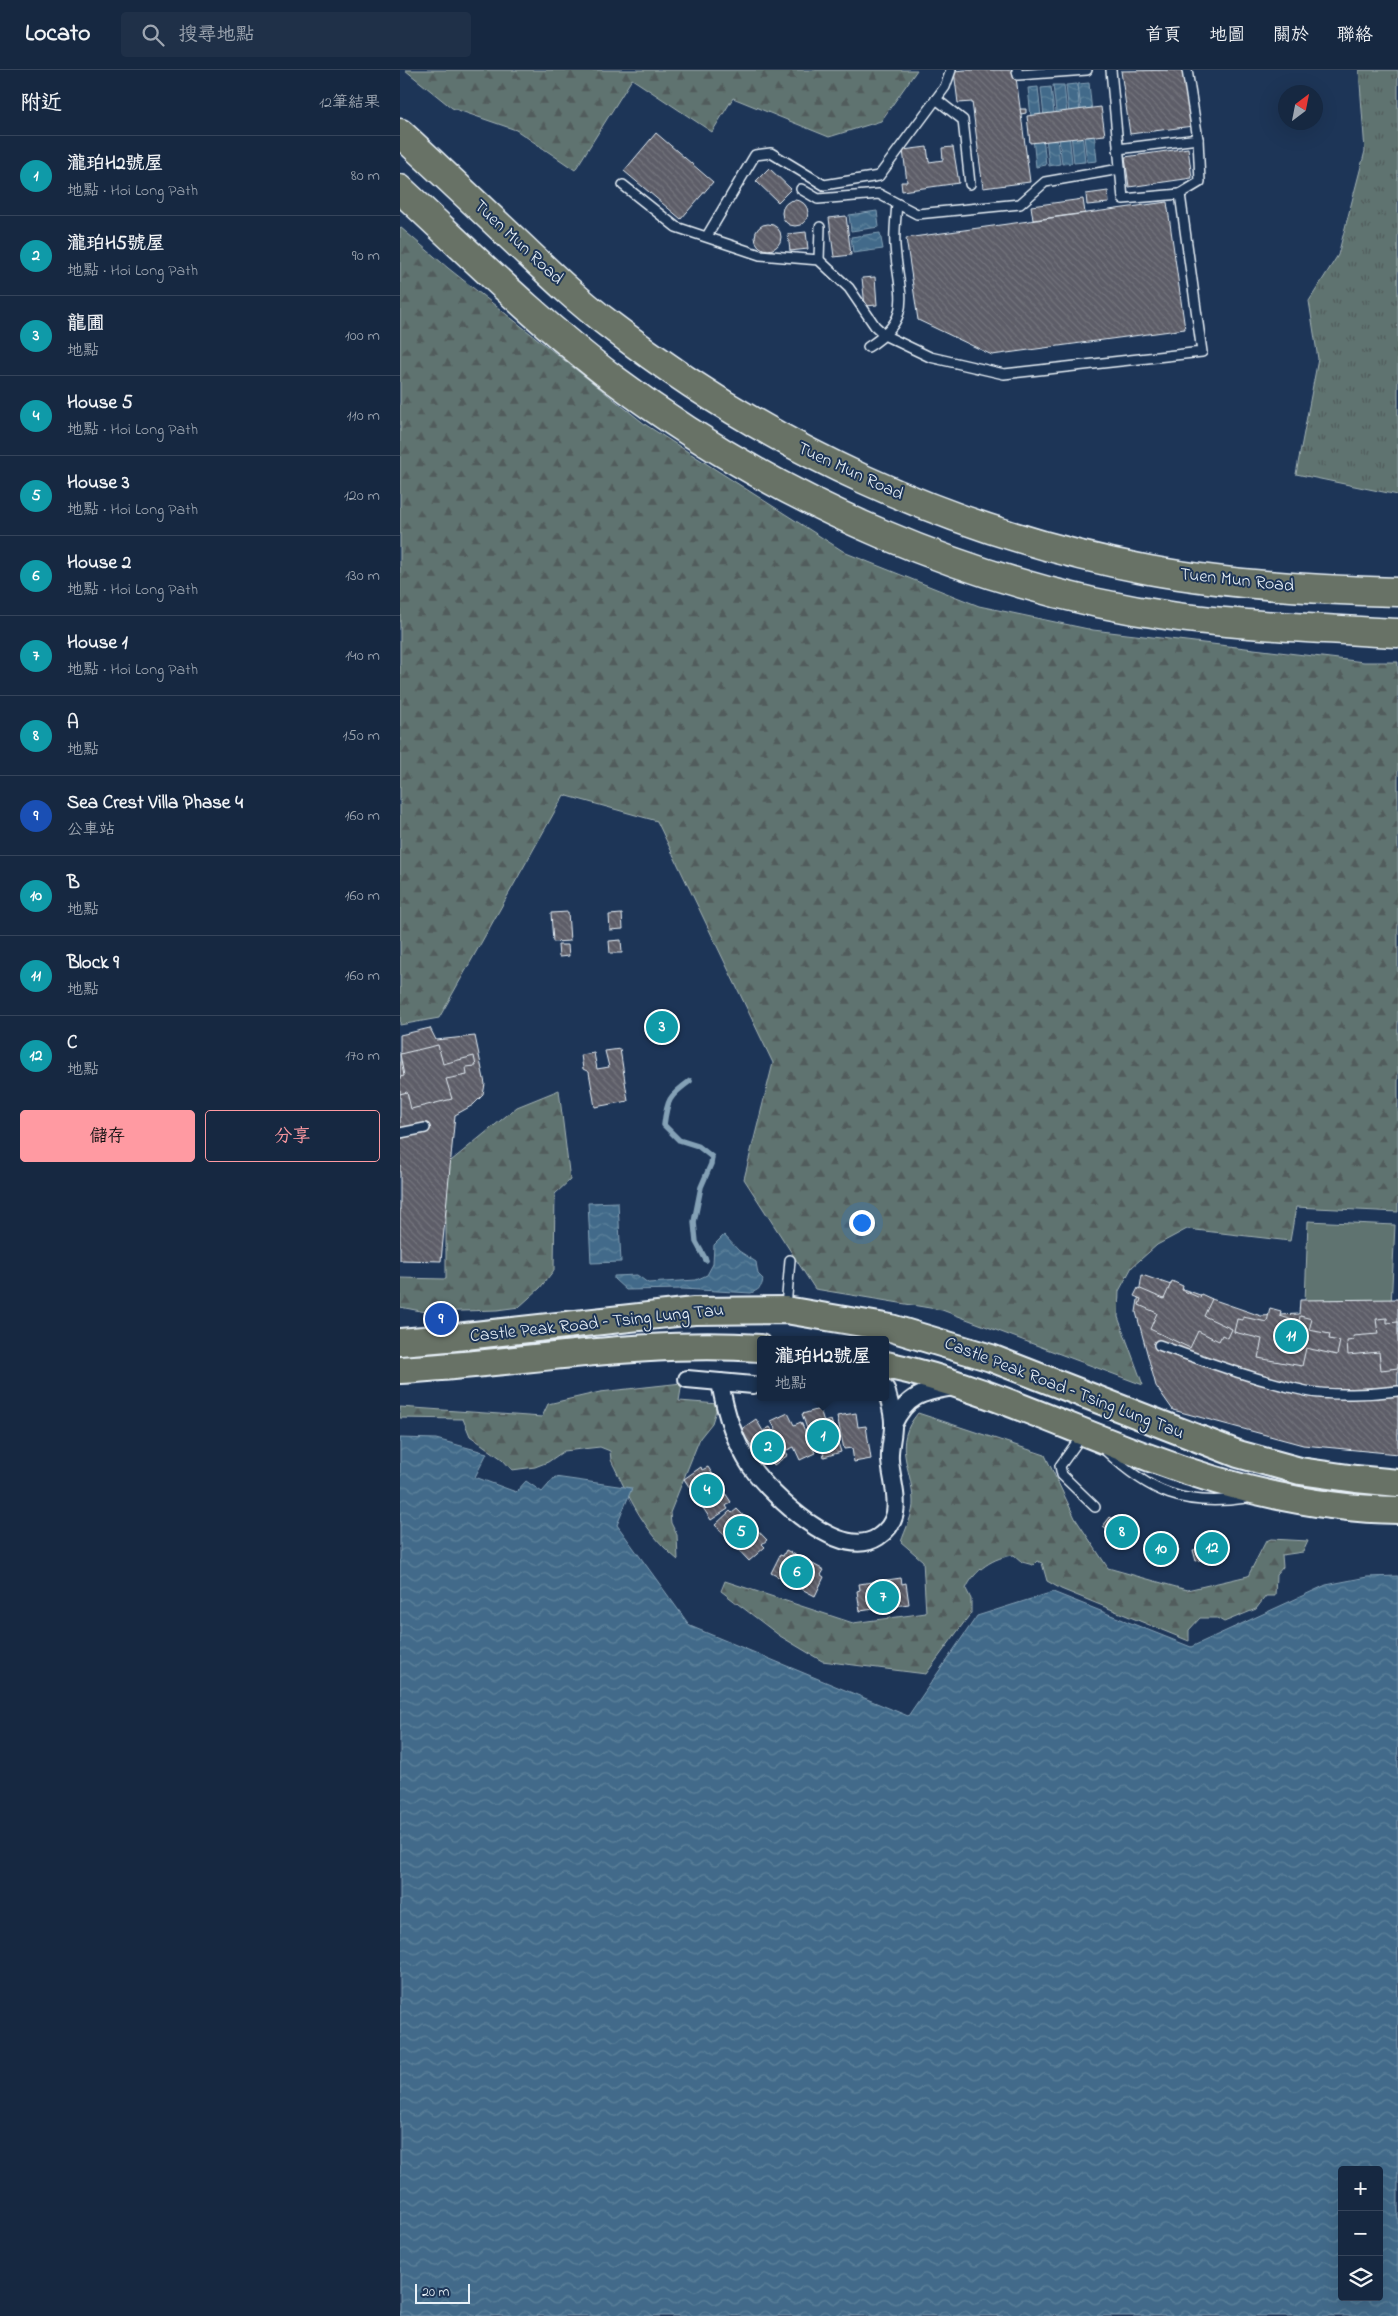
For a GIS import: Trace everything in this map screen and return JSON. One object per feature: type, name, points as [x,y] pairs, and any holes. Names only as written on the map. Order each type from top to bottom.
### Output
[{"type":"highway","name":"Tuen Mun Road","points":[[400,133],[554,277],[609,325],[670,370],[730,409],[780,438],[846,472],[922,505],[983,526],[1076,554],[1116,563],[1170,574],[1246,584],[1398,592]]},
{"type":"highway","points":[[400,189],[540,318],[614,379],[694,435],[846,517],[938,555],[1032,586],[1128,608],[1179,617],[1398,633]]},
{"type":"main road","name":"Castle Peak Road – Tsing Lung Tau","points":[[400,1342],[694,1311],[786,1310],[891,1328],[991,1358],[1238,1454],[1300,1471],[1398,1483]]},
{"type":"main road","name":"Castle Peak Road – Tsing Lung Tau","points":[[400,1370],[653,1348],[697,1346],[757,1348]]},
{"type":"main road","name":"Castle Peak Road – Tsing Lung Tau","points":[[889,1366],[962,1386],[1085,1431],[1150,1458],[1269,1495],[1352,1508],[1398,1510]]},
{"type":"street","points":[[687,1378],[753,1385]]},
{"type":"street","points":[[720,1382],[725,1407],[737,1441],[761,1480],[799,1516],[832,1535],[852,1542],[865,1542],[878,1537],[888,1529],[894,1517],[896,1504],[889,1458],[894,1425],[900,1410],[925,1391],[962,1386]]},
{"type":"street","points":[[889,1401],[894,1425]]},
{"type":"lane","points":[[707,236],[756,155],[771,153],[824,185],[880,176],[945,87],[951,70]]},
{"type":"lane","points":[[1017,70],[1018,75],[1087,70]]},
{"type":"lane","points":[[1111,70],[1124,199],[1180,194],[1200,182],[1198,139],[1188,70]]},
{"type":"lane","points":[[936,99],[963,120],[970,184]]},
{"type":"lane","points":[[1118,149],[1198,139]]},
{"type":"lane","points":[[801,189],[818,198],[878,194],[917,214],[1020,204],[1045,182],[1120,169]]},
{"type":"lane","points":[[623,184],[676,227],[760,255],[819,260],[849,288],[875,326],[886,336],[930,357],[1004,374],[1202,352],[1180,194]]},
{"type":"lane","points":[[868,347],[886,336],[902,306],[895,244],[897,204]]},
{"type":"lane","points":[[819,260],[820,227]]},
{"type":"lane","points":[[400,1133],[425,1128]]},
{"type":"lane","points":[[786,1310],[790,1260]]},
{"type":"lane","points":[[1159,1345],[1232,1371],[1308,1391],[1378,1394],[1398,1391]]},
{"type":"lane","points":[[1085,1431],[1060,1466],[1062,1475],[1096,1507]]},
{"type":"green space","points":[[405,70],[917,70],[881,121],[829,137],[733,98],[712,132],[632,79],[575,170],[516,130],[452,108]]},
{"type":"green space","points":[[1359,70],[1398,70],[1398,495],[1296,474],[1318,359],[1309,301],[1338,255],[1365,151]]},
{"type":"green space","points":[[400,227],[448,268],[646,425],[846,553],[979,606],[1093,630],[1364,662],[1398,662],[1398,1212],[1296,1207],[1290,1241],[1187,1229],[1157,1245],[1132,1267],[1119,1291],[1118,1317],[1143,1385],[942,1310],[815,1289],[744,1179],[773,1063],[657,821],[564,795],[439,1018],[400,1025]]},
{"type":"green space","points":[[559,1090],[570,1180],[555,1194],[554,1270],[540,1288],[519,1307],[497,1310],[426,1312],[400,1307],[400,1278],[446,1279],[446,1165],[517,1107]]},
{"type":"green space","points":[[1308,1221],[1395,1225],[1391,1306],[1305,1302]]},
{"type":"green space","points":[[682,1383],[679,1401],[718,1404],[712,1423],[700,1438],[670,1513],[671,1523],[677,1535],[678,1560],[656,1538],[639,1514],[611,1460],[610,1451],[600,1447],[564,1451],[548,1462],[535,1467],[512,1470],[502,1459],[470,1436],[463,1419],[400,1418],[400,1407],[542,1417],[548,1404],[600,1392]]},
{"type":"green space","points":[[918,1413],[1045,1455],[1075,1518],[1108,1568],[1187,1590],[1248,1576],[1266,1541],[1271,1539],[1308,1541],[1303,1552],[1282,1555],[1283,1567],[1276,1575],[1275,1596],[1266,1596],[1256,1609],[1224,1622],[1217,1618],[1200,1618],[1189,1630],[1189,1641],[1061,1589],[1047,1581],[1042,1563],[1037,1561],[1033,1565],[1022,1562],[1014,1555],[999,1558],[979,1570],[974,1576],[966,1589],[971,1599],[971,1613],[926,1674],[822,1661],[780,1636],[721,1591],[725,1581],[853,1623],[926,1613],[923,1561],[901,1542],[913,1506],[912,1488],[904,1446],[910,1425]]},
{"type":"water","points":[[1089,83],[1097,161],[1087,162],[1078,84]]},
{"type":"water","points":[[1077,84],[1085,162],[1074,163],[1066,85]]},
{"type":"water","points":[[1053,85],[1064,85],[1072,163],[1062,164]]},
{"type":"water","points":[[1038,87],[1046,165],[1036,167],[1028,88]]},
{"type":"water","points":[[1051,87],[1060,164],[1049,166],[1041,88]]},
{"type":"water","points":[[877,211],[879,227],[851,231],[849,215]]},
{"type":"water","points":[[880,233],[883,249],[853,253],[851,237]]},
{"type":"water","points":[[618,1202],[621,1262],[591,1263],[588,1203]]},
{"type":"water","points":[[724,1235],[739,1251],[756,1262],[758,1274],[763,1279],[761,1287],[756,1291],[751,1293],[683,1289],[626,1290],[614,1279],[614,1276],[637,1275],[648,1283],[696,1280],[707,1275],[713,1264],[714,1245]]},
{"type":"water","points":[[400,1438],[436,1439],[487,1453],[475,1477],[516,1492],[526,1481],[542,1492],[555,1477],[632,1488],[617,1525],[690,1626],[908,1716],[977,1616],[1053,1592],[1191,1647],[1326,1585],[1367,1577],[1398,1576],[1398,2316],[400,2316]]},
{"type":"building","points":[[1015,70],[1030,182],[983,188],[972,102],[958,103],[954,71]]},
{"type":"building","points":[[1185,70],[1193,126],[1130,134],[1121,71]]},
{"type":"building","points":[[1101,107],[1105,135],[1030,143],[1027,116]]},
{"type":"building","points":[[1020,109],[1026,109],[1026,113],[1021,114]]},
{"type":"building","points":[[656,133],[713,182],[681,219],[624,171]]},
{"type":"building","points":[[927,147],[929,162],[943,160],[942,148],[953,147],[959,183],[902,191],[901,182],[907,182],[903,150]]},
{"type":"building","points":[[1188,148],[1192,178],[1129,187],[1125,157]]},
{"type":"building","points":[[769,168],[791,189],[778,202],[756,181]]},
{"type":"building","points":[[1108,191],[1109,203],[1087,205],[1086,194]]},
{"type":"building","points":[[1083,199],[1085,213],[1033,220],[1031,206]]},
{"type":"building","points":[[795,200],[804,204],[808,213],[804,222],[795,226],[786,222],[782,213],[786,204]]},
{"type":"building","points":[[1167,202],[1185,329],[992,355],[918,320],[906,238]]},
{"type":"building","points":[[846,216],[851,255],[834,257],[829,218]]},
{"type":"building","points":[[768,224],[777,228],[781,237],[777,246],[768,250],[759,246],[755,237],[759,228]]},
{"type":"building","points":[[806,232],[808,249],[790,251],[788,234]]},
{"type":"building","points":[[875,277],[877,305],[865,306],[862,278]]},
{"type":"building","points":[[568,912],[570,941],[553,942],[551,913]]},
{"type":"building","points":[[622,914],[623,929],[610,930],[609,915]]},
{"type":"building","points":[[621,940],[622,953],[610,953],[609,941]]},
{"type":"building","points":[[558,945],[568,945],[569,956],[559,957]]},
{"type":"building","points":[[430,1028],[436,1040],[475,1036],[485,1084],[483,1095],[473,1105],[455,1115],[441,1261],[400,1260],[400,1035]]},
{"type":"building","points":[[438,1045],[443,1064],[474,1056],[476,1066],[466,1067],[467,1075],[446,1079],[452,1099],[411,1109],[407,1092],[400,1094],[400,1077],[404,1076],[400,1054]]},
{"type":"building","points":[[620,1049],[628,1101],[595,1107],[589,1072],[583,1069],[581,1055],[594,1053],[597,1069],[609,1067],[605,1051]]},
{"type":"building","points":[[1142,1275],[1261,1316],[1299,1314],[1300,1300],[1398,1299],[1398,1454],[1303,1445],[1173,1410],[1156,1386],[1136,1312]]},
{"type":"building","points":[[1172,1281],[1183,1286],[1182,1290],[1200,1298],[1201,1294],[1212,1299],[1204,1316],[1232,1329],[1228,1338],[1222,1335],[1219,1341],[1198,1331],[1190,1348],[1150,1329],[1157,1313],[1139,1305],[1141,1299],[1134,1296],[1138,1288],[1164,1299]]},
{"type":"building","points":[[1270,1308],[1281,1311],[1280,1316],[1299,1322],[1300,1316],[1312,1319],[1309,1330],[1330,1334],[1329,1339],[1340,1341],[1337,1355],[1306,1348],[1302,1366],[1258,1358],[1262,1339],[1234,1332],[1237,1319],[1243,1320],[1243,1317],[1267,1322]]},
{"type":"building","points":[[1387,1318],[1387,1323],[1398,1322],[1398,1368],[1381,1370],[1379,1352],[1348,1355],[1347,1341],[1354,1340],[1353,1336],[1378,1334],[1376,1319]]},
{"type":"building","points":[[820,1409],[824,1422],[831,1420],[841,1452],[824,1457],[821,1444],[813,1446],[802,1414]]},
{"type":"building","points":[[788,1413],[794,1425],[801,1422],[815,1453],[800,1460],[794,1447],[787,1450],[771,1421]]},
{"type":"building","points":[[856,1413],[858,1427],[866,1426],[871,1459],[854,1462],[852,1448],[844,1449],[837,1416]]},
{"type":"building","points":[[756,1419],[763,1431],[770,1427],[788,1455],[774,1465],[766,1453],[760,1457],[740,1430]]},
{"type":"building","points":[[701,1467],[702,1470],[708,1467],[731,1502],[726,1506],[728,1509],[711,1520],[684,1479]]},
{"type":"building","points":[[737,1509],[767,1540],[762,1544],[765,1547],[749,1561],[715,1525],[730,1511],[732,1513]]},
{"type":"building","points":[[1110,1517],[1123,1526],[1128,1519],[1134,1523],[1129,1530],[1135,1534],[1128,1544],[1103,1526]]},
{"type":"building","points":[[1213,1536],[1215,1545],[1222,1543],[1225,1554],[1196,1561],[1193,1550],[1209,1547],[1207,1538]]},
{"type":"building","points":[[1168,1538],[1174,1540],[1172,1548],[1179,1550],[1175,1561],[1146,1552],[1150,1542],[1165,1546]]},
{"type":"building","points":[[786,1550],[824,1570],[821,1575],[824,1577],[815,1596],[771,1573],[780,1555],[783,1556]]},
{"type":"building","points":[[901,1578],[902,1584],[906,1583],[909,1604],[860,1611],[857,1591],[860,1590],[859,1584]]},
{"type":"waterway","points":[[690,1081],[670,1099],[664,1125],[679,1140],[698,1146],[712,1157],[701,1187],[694,1222],[696,1242],[706,1260]]},
{"type":"place","name":"龍圃","points":[[662,1027]]},
{"type":"place","name":"Sea Crest Villa Phase 4","points":[[441,1319]]},
{"type":"place","name":"Block 9","points":[[1291,1336]]},
{"type":"place","name":"瀧珀H2號屋","points":[[823,1436]]},
{"type":"place","name":"瀧珀H5號屋","points":[[768,1447]]},
{"type":"place","name":"House 5","points":[[707,1490]]},
{"type":"place","name":"House 3","points":[[741,1532]]},
{"type":"place","name":"A","points":[[1122,1532]]},
{"type":"place","name":"C","points":[[1212,1548]]},
{"type":"place","name":"B","points":[[1161,1549]]},
{"type":"place","name":"House 2","points":[[797,1572]]},
{"type":"place","name":"House 1","points":[[883,1597]]}]
